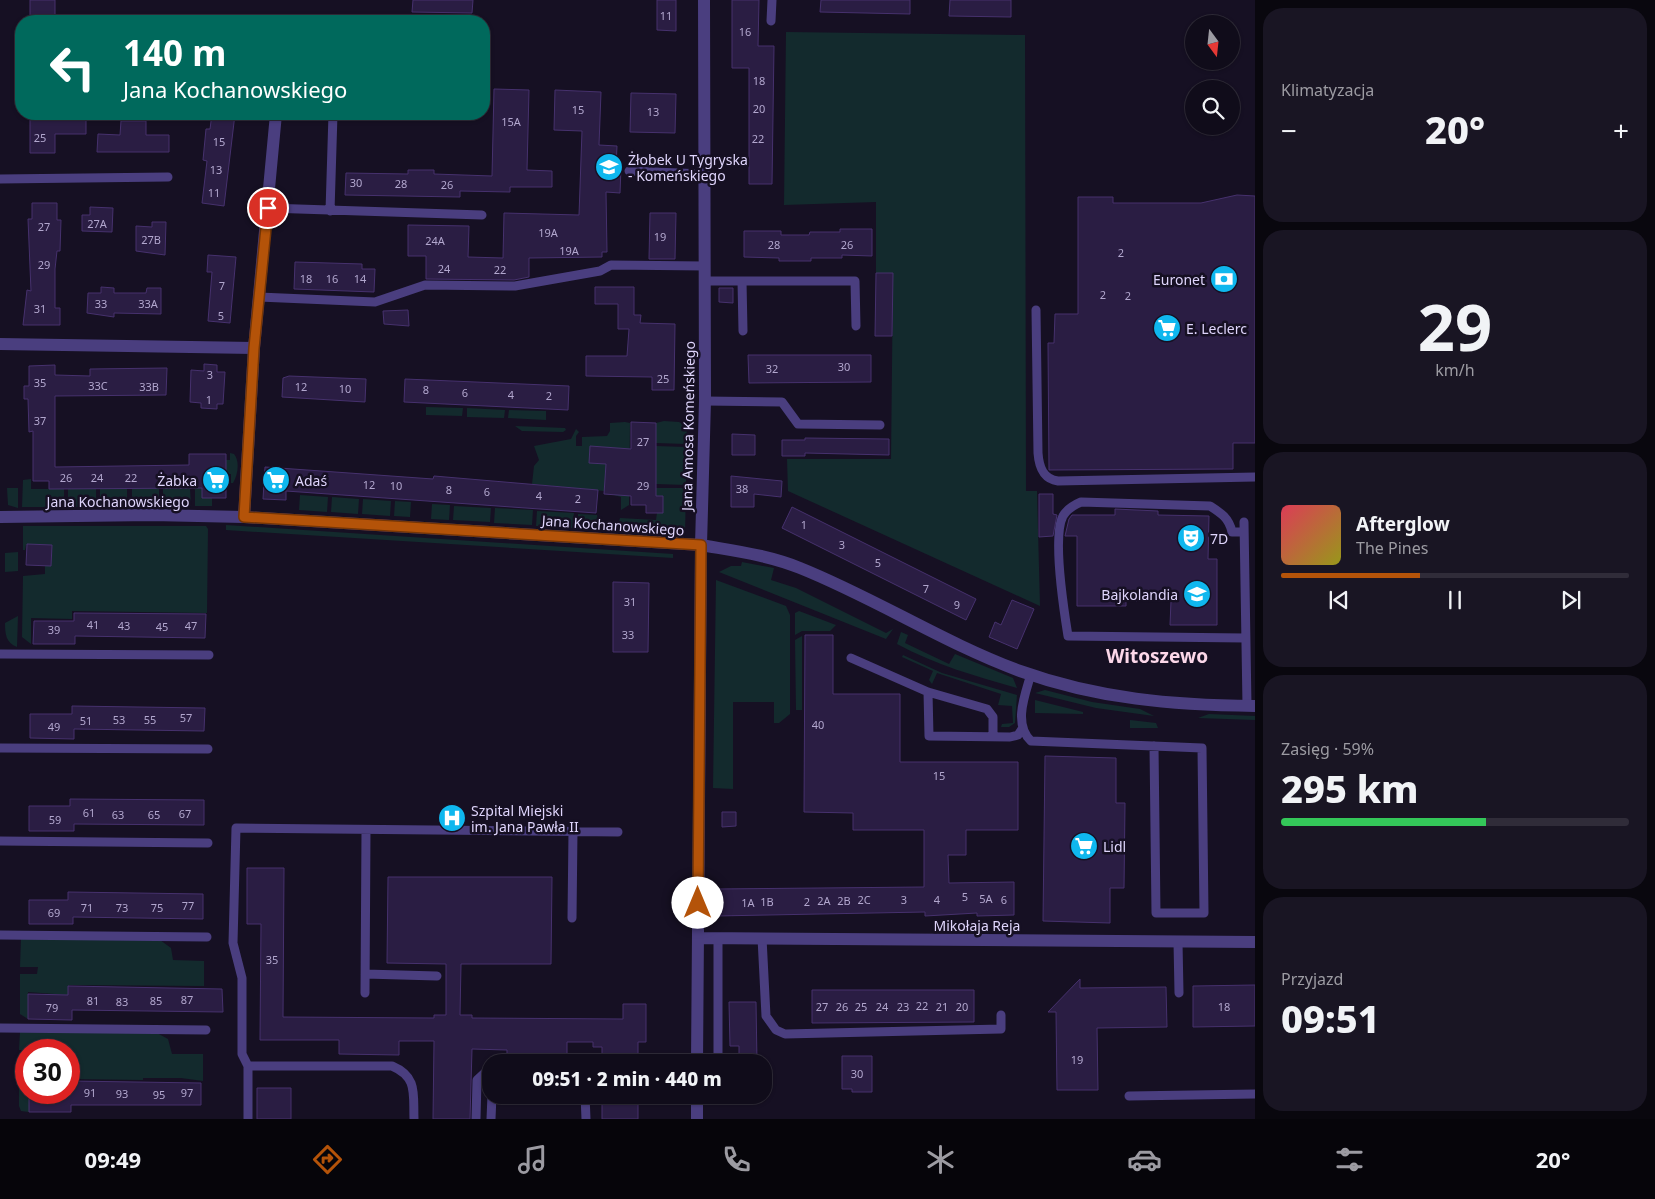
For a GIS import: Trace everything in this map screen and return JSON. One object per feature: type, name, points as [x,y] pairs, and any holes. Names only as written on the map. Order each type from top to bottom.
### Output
[{"type":"street","name":"Jana Amosa Komeńskiego","points":[[697,1054],[701,545],[705,401],[704,0]]},
{"type":"street","points":[[244,517],[254,348],[275,120]]},
{"type":"street","points":[[0,344],[254,348]]},
{"type":"street","name":"Jana Kochanowskiego","points":[[0,517],[152,515],[244,517],[701,545],[758,554],[800,568],[962,646],[1031,674],[1074,688],[1137,700],[1251,706]]},
{"type":"street","name":"Mikołaja Reja","points":[[698,938],[1255,942]]},
{"type":"street","points":[[697,1104],[697,1119]]},
{"type":"lane","points":[[771,21],[772,0]]},
{"type":"lane","points":[[330,211],[333,120]]},
{"type":"lane","points":[[629,171],[704,174]]},
{"type":"lane","points":[[0,178],[168,177]]},
{"type":"lane","points":[[268,208],[482,215]]},
{"type":"lane","points":[[260,297],[375,302],[425,285],[515,286],[600,271],[611,265],[705,266]]},
{"type":"lane","points":[[705,281],[855,281],[856,326]]},
{"type":"lane","points":[[742,281],[743,331]]},
{"type":"lane","points":[[1036,310],[1038,453],[1040,468],[1046,476],[1058,481],[1255,477]]},
{"type":"lane","points":[[705,401],[782,402],[798,424],[880,425]]},
{"type":"lane","points":[[1244,532],[1232,532],[1230,522],[1222,513],[1210,506],[1081,502],[1069,508],[1060,524],[1060,579],[1068,636],[1245,638]]},
{"type":"lane","points":[[1244,522],[1245,638],[1251,706]]},
{"type":"lane","points":[[0,654],[209,655]]},
{"type":"lane","points":[[851,658],[928,692],[987,709],[993,717],[993,737]]},
{"type":"lane","points":[[1031,674],[1022,710],[1022,729],[1031,741],[1154,746],[1202,748],[1204,913],[1156,913],[1154,746]]},
{"type":"lane","points":[[928,692],[930,736],[1010,737],[1018,734],[1022,729]]},
{"type":"lane","points":[[0,748],[208,749]]},
{"type":"lane","points":[[248,1119],[248,1066],[242,1054],[242,978],[233,943],[236,828],[618,832]]},
{"type":"lane","points":[[365,994],[366,830]]},
{"type":"lane","points":[[572,918],[573,831]]},
{"type":"lane","points":[[0,841],[208,843]]},
{"type":"lane","points":[[0,935],[207,938]]},
{"type":"lane","points":[[718,938],[718,1054]]},
{"type":"lane","points":[[762,938],[766,1016],[776,1030],[785,1034],[1001,1029],[1001,1015]]},
{"type":"lane","points":[[1178,942],[1179,994]]},
{"type":"lane","points":[[365,974],[437,976]]},
{"type":"lane","points":[[0,1028],[206,1030]]},
{"type":"lane","points":[[248,1066],[392,1066],[404,1071],[413,1086],[414,1119]]},
{"type":"lane","points":[[476,1119],[477,1080],[482,1075]]},
{"type":"lane","points":[[1129,1096],[1255,1094]]},
{"type":"lane","points":[[491,1119],[492,1104]]},
{"type":"lane","points":[[585,1104],[586,1119]]},
{"type":"green space","points":[[786,32],[1025,35],[1026,491],[1037,491],[1040,606],[788,491],[787,459],[891,459],[893,273],[876,273],[876,202],[784,205]]},
{"type":"green space","points":[[426,407],[463,408],[462,416],[426,415]]},
{"type":"green space","points":[[467,408],[505,410],[504,418],[467,417]]},
{"type":"green space","points":[[509,410],[546,411],[546,420],[508,418]]},
{"type":"green space","points":[[664,421],[679,422],[687,427],[686,444],[656,443],[656,423]]},
{"type":"green space","points":[[610,423],[630,423],[629,505],[621,510],[621,497],[614,495],[614,478],[604,491],[532,484],[534,466],[539,460],[534,446],[571,439],[576,429],[579,432],[576,436],[576,446],[582,446],[582,437],[607,436],[610,431]]},
{"type":"green space","points":[[515,426],[565,428],[566,430],[563,432],[522,431]]},
{"type":"green space","points":[[656,446],[686,447],[686,485],[656,484]]},
{"type":"green space","points":[[230,453],[234,454],[238,464],[233,483],[231,483],[231,474],[226,474],[226,460],[230,460]]},
{"type":"green space","points":[[31,479],[31,489],[64,489],[64,507],[22,507],[23,480]]},
{"type":"green space","points":[[7,488],[18,488],[18,508],[8,505]]},
{"type":"green space","points":[[159,488],[159,506],[132,506],[132,489]]},
{"type":"green space","points":[[163,488],[190,488],[191,506],[163,506]]},
{"type":"green space","points":[[195,488],[202,488],[212,498],[212,506],[195,506]]},
{"type":"green space","points":[[656,488],[686,488],[685,534],[679,536],[616,531],[620,518],[656,520],[657,513],[663,513],[663,497],[656,496]]},
{"type":"green space","points":[[68,489],[96,489],[96,507],[68,507]]},
{"type":"green space","points":[[100,489],[127,489],[127,507],[100,507]]},
{"type":"green space","points":[[300,495],[328,497],[327,512],[299,510]]},
{"type":"green space","points":[[332,497],[359,499],[358,514],[331,512]]},
{"type":"green space","points":[[363,499],[391,501],[390,516],[362,514]]},
{"type":"green space","points":[[395,501],[411,502],[410,517],[394,516]]},
{"type":"green space","points":[[432,504],[450,505],[449,520],[431,519]]},
{"type":"green space","points":[[454,506],[491,508],[490,522],[453,520]]},
{"type":"green space","points":[[495,508],[533,510],[532,525],[494,523]]},
{"type":"green space","points":[[537,511],[574,513],[573,528],[536,526]]},
{"type":"green space","points":[[578,514],[597,515],[600,530],[577,529]]},
{"type":"green space","points":[[226,525],[673,554],[673,558],[226,530]]},
{"type":"green space","points":[[23,526],[206,526],[208,529],[207,613],[72,611],[72,619],[31,618],[31,644],[22,637],[23,576],[45,574],[45,566],[51,566],[52,546],[26,545],[25,550],[23,550]]},
{"type":"green space","points":[[18,552],[18,571],[5,572],[5,553]]},
{"type":"green space","points":[[742,562],[774,568],[771,580],[796,588],[886,633],[893,629],[886,639],[719,572],[731,566],[741,566]]},
{"type":"green space","points":[[716,580],[786,606],[790,615],[790,714],[779,723],[774,723],[774,702],[733,702],[733,789],[713,788]]},
{"type":"green space","points":[[799,611],[836,625],[830,631],[802,631],[795,635],[795,613]]},
{"type":"green space","points":[[18,616],[17,647],[10,643],[7,638],[5,623]]},
{"type":"green space","points":[[901,632],[908,635],[905,643],[949,664],[955,654],[1013,678],[1017,688],[926,658],[897,644]]},
{"type":"green space","points":[[802,636],[802,710],[796,710],[795,640]]},
{"type":"green space","points":[[903,655],[942,673],[1017,695],[1015,723],[1009,727],[1001,727],[1002,724],[1013,723],[1012,706],[998,705],[1001,694],[937,673],[932,684],[929,680],[933,671],[902,657]]},
{"type":"green space","points":[[1045,690],[1092,702],[1140,709],[1154,716],[1096,708],[1035,693]]},
{"type":"green space","points":[[1035,700],[1083,712],[1083,714],[1035,713]]},
{"type":"green space","points":[[1209,714],[1255,716],[1255,720],[1198,718]]},
{"type":"green space","points":[[1130,720],[1156,723],[1158,728],[1130,728]]},
{"type":"green space","points":[[21,938],[160,940],[171,948],[173,960],[204,961],[204,986],[69,985],[68,995],[28,992],[28,1019],[20,1014],[20,974],[37,974],[38,967],[20,967]]},
{"type":"green space","points":[[20,1032],[157,1033],[168,1039],[172,1054],[203,1054],[203,1081],[181,1078],[143,1078],[143,1080],[80,1079],[80,1039],[20,1039]]},
{"type":"green space","points":[[19,1104],[29,1104],[29,1112],[21,1111]]},
{"type":"building","points":[[30,0],[55,0],[55,15],[30,15]]},
{"type":"building","points":[[413,0],[473,0],[472,13],[412,12]]},
{"type":"building","points":[[657,0],[676,0],[676,31],[657,30]]},
{"type":"building","points":[[732,0],[759,0],[758,46],[774,46],[772,184],[749,184],[749,68],[732,68]]},
{"type":"building","points":[[821,0],[910,0],[910,14],[820,12]]},
{"type":"building","points":[[950,0],[1011,0],[1011,17],[949,16]]},
{"type":"building","points":[[494,89],[529,90],[527,170],[552,171],[552,187],[510,187],[510,192],[460,191],[460,197],[345,195],[346,173],[408,174],[408,170],[434,170],[434,174],[492,176]]},
{"type":"building","points":[[555,90],[601,92],[599,145],[617,146],[616,167],[621,167],[620,193],[606,192],[607,252],[602,252],[602,257],[529,258],[529,277],[514,280],[426,279],[426,256],[408,256],[408,225],[469,226],[468,257],[503,258],[504,213],[579,215],[582,131],[554,130]]},
{"type":"building","points":[[631,93],[676,94],[675,133],[630,132]]},
{"type":"building","points":[[30,120],[86,120],[86,134],[55,134],[55,153],[30,153]]},
{"type":"building","points":[[211,120],[234,120],[224,206],[202,203],[207,161],[203,160],[206,129],[210,129]]},
{"type":"building","points":[[121,121],[146,121],[146,135],[169,135],[169,152],[97,152],[98,134],[120,135]]},
{"type":"building","name":"E. Leclerc","points":[[1237,195],[1255,196],[1255,443],[1233,443],[1233,469],[1049,470],[1048,343],[1054,343],[1055,314],[1078,314],[1078,197],[1113,197],[1113,203],[1201,203]]},
{"type":"building","points":[[32,203],[57,203],[57,220],[61,220],[60,251],[57,251],[55,269],[55,308],[60,308],[60,325],[23,325],[27,290],[31,291],[28,219],[32,219]]},
{"type":"building","points":[[90,207],[113,208],[112,232],[82,231],[82,215],[90,215]]},
{"type":"building","points":[[650,213],[676,213],[675,259],[649,259]]},
{"type":"building","points":[[152,222],[166,222],[165,255],[136,251],[136,226],[152,227]]},
{"type":"building","points":[[840,229],[872,229],[872,256],[842,255],[842,258],[811,258],[811,261],[779,261],[779,258],[744,257],[744,231],[781,231],[781,235],[809,235],[810,232],[840,232]]},
{"type":"building","points":[[208,255],[236,257],[230,323],[208,321],[212,272],[207,272]]},
{"type":"building","points":[[295,262],[362,264],[362,269],[375,269],[374,292],[294,289]]},
{"type":"building","points":[[876,273],[893,273],[892,336],[875,336]]},
{"type":"building","points":[[101,287],[114,288],[114,293],[146,293],[147,288],[161,288],[161,314],[114,313],[114,317],[87,313],[88,293],[101,293]]},
{"type":"building","points":[[595,287],[634,287],[634,315],[641,315],[640,323],[675,324],[674,390],[652,390],[652,377],[586,376],[586,356],[627,356],[629,329],[618,329],[618,304],[595,304]]},
{"type":"building","points":[[719,288],[733,288],[733,303],[719,302]]},
{"type":"building","points":[[408,310],[409,326],[384,324],[383,311]]},
{"type":"building","points":[[748,355],[871,355],[871,382],[749,383]]},
{"type":"building","points":[[204,364],[217,365],[217,372],[225,372],[223,404],[217,404],[217,409],[201,408],[201,403],[190,402],[191,370],[204,371]]},
{"type":"building","points":[[55,365],[55,375],[90,376],[90,369],[167,368],[166,395],[55,396],[55,467],[189,465],[189,454],[226,454],[226,498],[202,498],[202,488],[49,489],[49,481],[33,481],[33,431],[29,432],[28,399],[24,399],[24,386],[29,386],[29,366]]},
{"type":"building","points":[[289,376],[366,379],[365,402],[282,397],[283,378]]},
{"type":"building","points":[[405,379],[569,386],[568,410],[404,402]]},
{"type":"building","points":[[631,422],[656,423],[656,496],[663,496],[663,513],[646,513],[646,505],[631,505],[631,496],[604,494],[606,464],[589,463],[590,446],[631,449]]},
{"type":"building","points":[[732,434],[755,435],[755,455],[732,455]]},
{"type":"building","points":[[805,438],[889,439],[889,455],[805,453],[805,456],[782,456],[782,440],[805,440]]},
{"type":"building","points":[[265,467],[433,479],[434,476],[598,490],[596,513],[286,491],[286,500],[263,499]]},
{"type":"building","points":[[731,476],[782,481],[781,497],[754,494],[754,507],[731,507]]},
{"type":"building","points":[[1039,494],[1053,494],[1053,514],[1057,515],[1053,536],[1039,537]]},
{"type":"building","points":[[792,507],[976,599],[966,620],[782,528]]},
{"type":"building","points":[[1115,509],[1158,511],[1158,515],[1209,516],[1208,559],[1217,559],[1217,625],[1170,625],[1171,601],[1126,601],[1126,606],[1077,606],[1077,536],[1065,536],[1069,519],[1072,515],[1115,515]]},
{"type":"building","points":[[27,544],[52,545],[51,566],[26,565]]},
{"type":"building","points":[[613,582],[649,583],[648,652],[613,652]]},
{"type":"building","points":[[1012,600],[1034,609],[1017,649],[989,637],[995,622],[1001,625]]},
{"type":"building","points":[[74,613],[206,614],[205,638],[75,636],[75,644],[33,644],[34,621],[74,621]]},
{"type":"building","points":[[805,635],[833,635],[833,694],[900,694],[900,762],[1018,762],[1018,830],[966,830],[966,855],[948,855],[949,883],[1014,882],[1014,915],[977,916],[977,913],[925,916],[925,912],[716,916],[716,889],[924,887],[924,830],[853,830],[853,813],[804,812]]},
{"type":"building","points":[[72,706],[205,708],[204,731],[74,729],[74,739],[30,738],[30,714],[72,714]]},
{"type":"building","name":"Lidl","points":[[1045,756],[1116,758],[1116,803],[1125,803],[1124,888],[1110,888],[1110,923],[1043,921]]},
{"type":"building","points":[[70,799],[204,800],[204,825],[74,824],[74,831],[29,831],[29,806],[70,806]]},
{"type":"building","points":[[722,812],[736,812],[736,826],[722,827]]},
{"type":"building","points":[[247,868],[284,868],[283,1017],[434,1018],[434,1015],[446,1015],[446,964],[387,963],[388,877],[552,877],[551,964],[461,964],[460,1015],[472,1015],[472,1018],[623,1019],[623,1004],[646,1004],[646,1042],[638,1042],[638,1054],[602,1054],[602,1047],[593,1047],[593,1042],[567,1042],[567,1054],[507,1054],[507,1050],[472,1049],[470,1119],[433,1119],[434,1041],[399,1041],[399,1055],[339,1054],[339,1040],[260,1040],[261,924],[247,924]]},
{"type":"building","points":[[68,892],[203,894],[203,919],[73,917],[73,924],[29,924],[29,900],[68,900]]},
{"type":"building","points":[[1080,979],[1080,988],[1166,987],[1167,1027],[1097,1028],[1098,1090],[1057,1090],[1056,1012],[1048,1012]]},
{"type":"building","points":[[1255,985],[1255,1026],[1193,1027],[1193,986]]},
{"type":"building","points":[[68,986],[222,989],[223,1012],[72,1010],[72,1020],[28,1019],[28,994],[68,995]]},
{"type":"building","points":[[812,990],[974,990],[974,1022],[812,1023]]},
{"type":"building","points":[[729,1002],[756,1002],[757,1054],[739,1054],[739,1046],[730,1046]]},
{"type":"building","points":[[842,1056],[872,1056],[872,1092],[852,1092],[852,1089],[842,1089]]},
{"type":"building","points":[[80,1081],[201,1083],[201,1105],[71,1105],[71,1112],[29,1112],[29,1104],[80,1104]]},
{"type":"building","points":[[257,1088],[291,1088],[291,1119],[257,1119]]},
{"type":"building","points":[[602,1104],[638,1104],[638,1119],[602,1119]]},
{"type":"place","name":"Żłobek U Tygryska - Komeńskiego","points":[[609,167]]},
{"type":"place","name":"Euronet","points":[[1224,279]]},
{"type":"place","name":"E. Leclerc","points":[[1167,328]]},
{"type":"place","name":"Żabka","points":[[216,480]]},
{"type":"place","name":"Adaś","points":[[276,480]]},
{"type":"place","name":"7D","points":[[1191,538]]},
{"type":"place","name":"Bajkolandia","points":[[1197,594]]},
{"type":"place","name":"Szpital Miejski im. Jana Pawła II","points":[[452,818]]},
{"type":"place","name":"Lidl","points":[[1084,846]]},
{"type":"district","name":"Witoszewo","points":[[1157,656]]},
{"type":"route","points":[[268,208],[254,348],[252,412],[244,517],[701,545],[698,903]]}]
